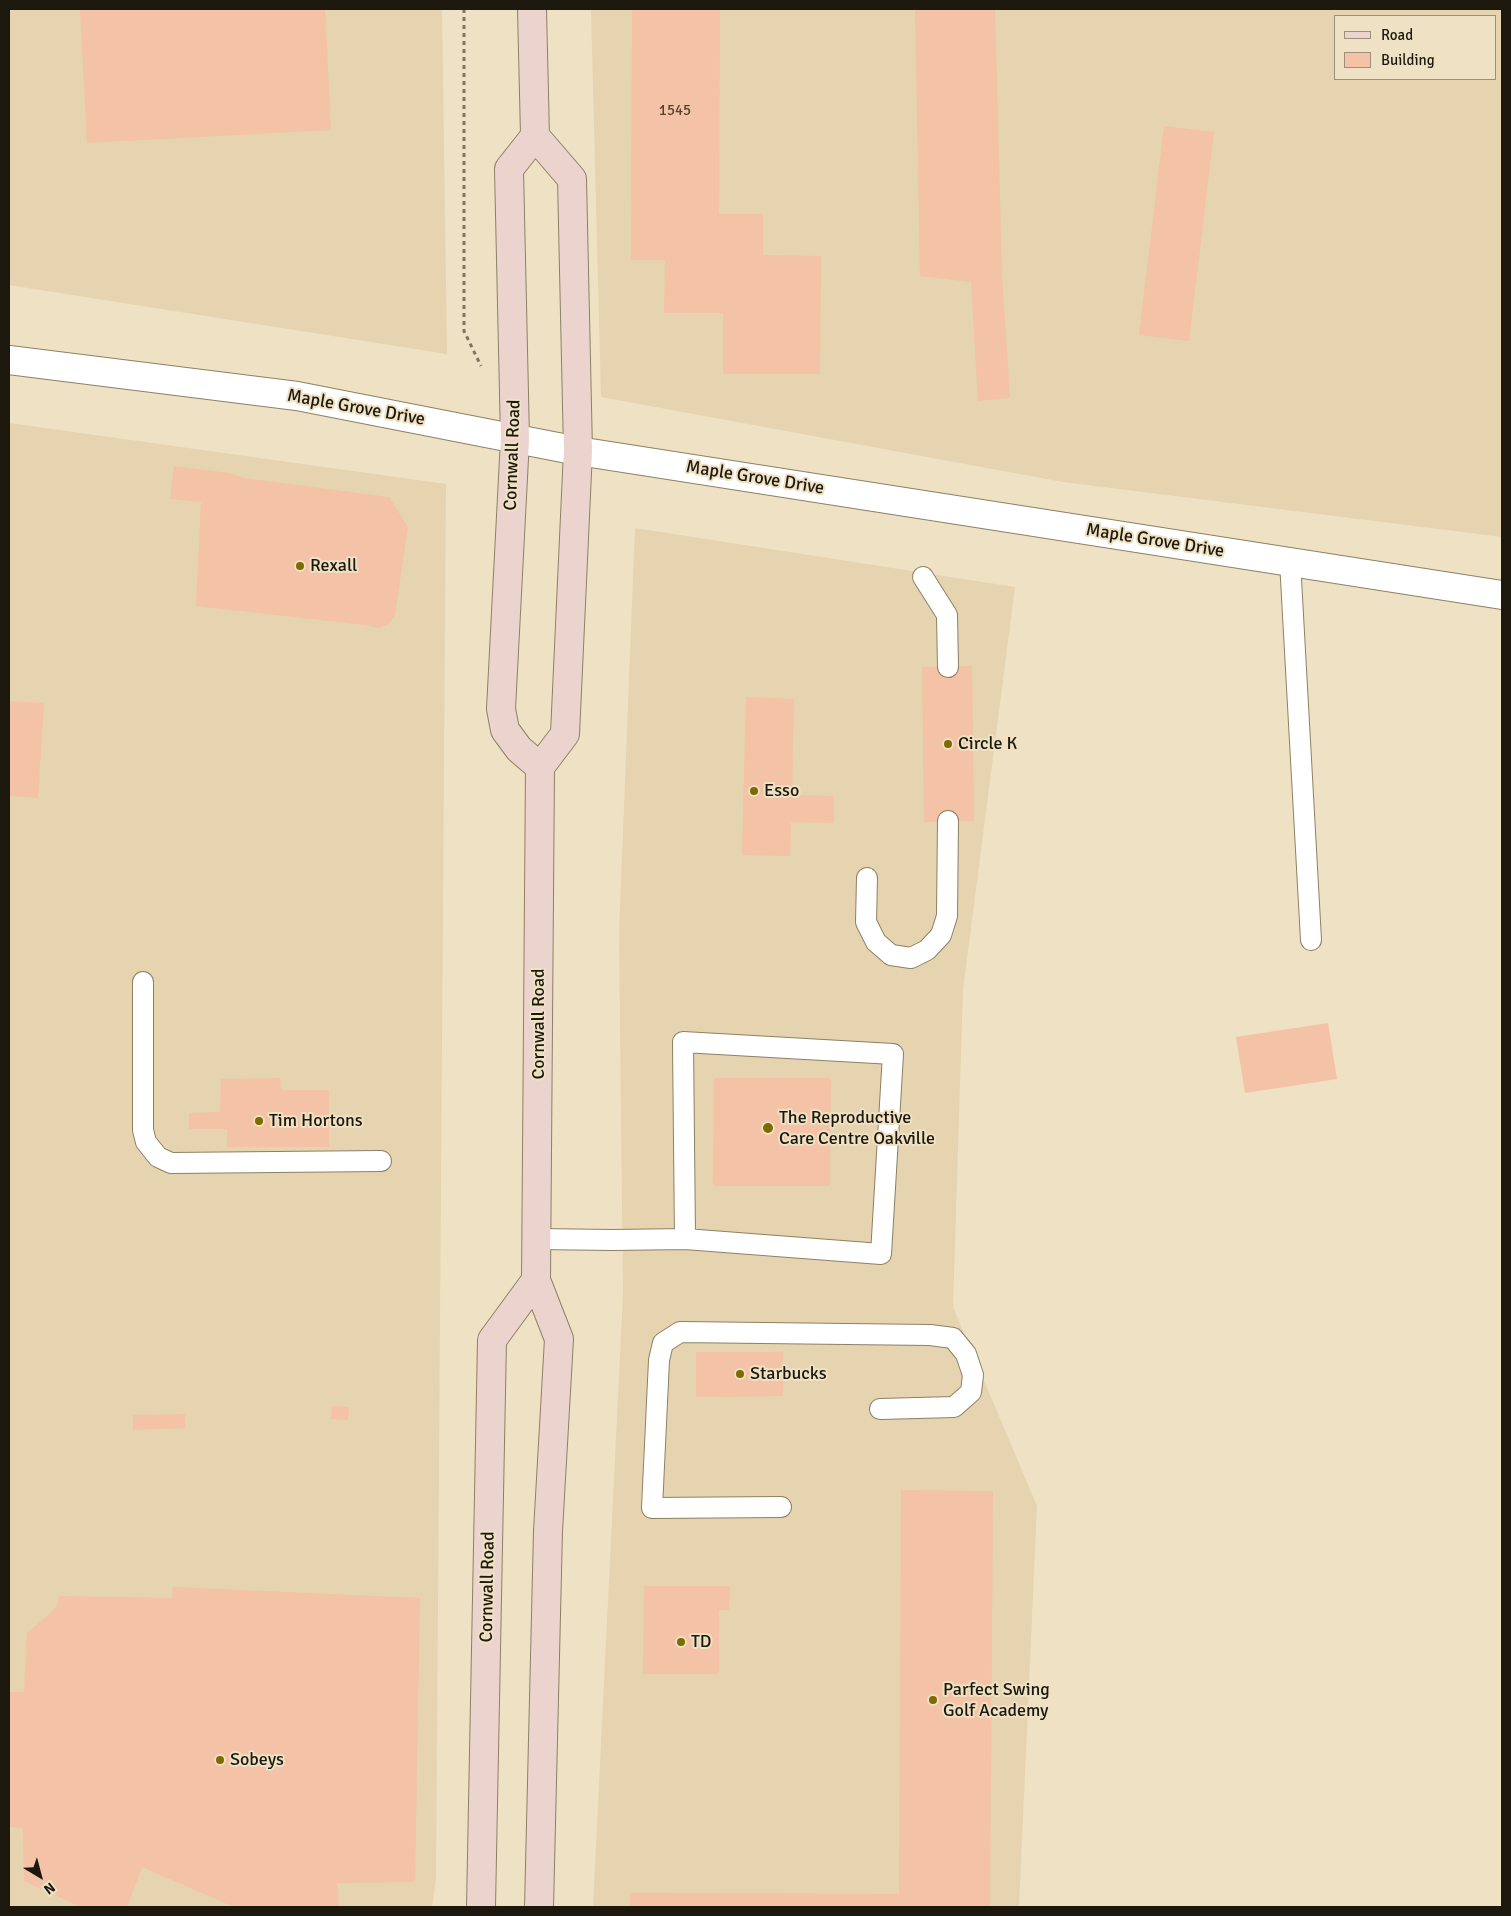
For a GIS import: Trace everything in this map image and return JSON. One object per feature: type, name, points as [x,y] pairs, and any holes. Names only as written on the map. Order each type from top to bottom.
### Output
[{"type":"main road","points":[[532,9],[535,136],[572,179],[578,451],[565,734],[540,767]]},
{"type":"main road","name":"Cornwall Road","points":[[535,136],[509,169],[516,439],[501,709],[505,730],[519,749],[540,767],[536,1280],[559,1339],[548,1531],[539,1907]]},
{"type":"main road","name":"Cornwall Road","points":[[481,1907],[492,1340],[536,1280]]},
{"type":"street","name":"Maple Grove Drive","points":[[9,360],[297,396],[578,451],[1502,595]]},
{"type":"lane","points":[[1290,562],[1311,940]]},
{"type":"lane","points":[[923,577],[947,614],[948,667]]},
{"type":"lane","points":[[867,878],[866,922],[876,942],[891,955],[911,958],[928,950],[941,935],[947,916],[948,821]]},
{"type":"lane","points":[[143,982],[142,1130],[146,1142],[158,1157],[172,1162],[381,1160]]},
{"type":"lane","points":[[537,1239],[685,1239],[881,1254],[893,1054],[683,1042],[685,1239]]},
{"type":"lane","points":[[781,1507],[652,1508],[658,1360],[663,1343],[680,1332],[930,1335],[952,1338],[966,1354],[972,1375],[971,1392],[954,1407],[880,1410]]},
{"type":"path","points":[[464,9],[464,330],[484,372]]},
{"type":"shaded area","points":[[9,9],[442,9],[447,354],[9,285]]},
{"type":"shaded area","points":[[591,9],[1502,9],[1502,537],[1063,482],[601,397]]},
{"type":"shaded area","points":[[9,423],[446,484],[436,1879],[432,1907],[9,1907]]},
{"type":"shaded area","points":[[635,528],[1015,587],[963,990],[953,1307],[1037,1506],[1019,1907],[593,1907],[623,1295],[619,933]]},
{"type":"building","points":[[80,9],[325,9],[331,130],[87,143]]},
{"type":"building","points":[[632,9],[720,9],[719,214],[763,214],[763,255],[821,256],[820,374],[723,374],[723,313],[664,313],[665,260],[631,260]]},
{"type":"building","points":[[915,9],[995,9],[1002,275],[1010,398],[978,401],[971,282],[920,276]]},
{"type":"building","points":[[1164,126],[1214,132],[1189,341],[1139,335]]},
{"type":"building","name":"Rexall","points":[[174,466],[229,473],[244,478],[389,497],[408,527],[395,615],[388,624],[379,628],[196,606],[201,502],[170,499]]},
{"type":"building","name":"Circle K","points":[[972,666],[974,821],[924,822],[922,667]]},
{"type":"building","points":[[746,697],[794,699],[792,795],[834,796],[834,823],[791,822],[790,856],[742,855]]},
{"type":"building","points":[[9,701],[44,703],[38,798],[9,796]]},
{"type":"building","points":[[1328,1023],[1337,1079],[1245,1093],[1236,1037]]},
{"type":"building","name":"Tim Hortons","points":[[280,1078],[281,1090],[329,1090],[329,1147],[227,1147],[227,1129],[189,1129],[189,1113],[220,1112],[221,1079]]},
{"type":"building","points":[[714,1078],[831,1078],[830,1186],[713,1186]]},
{"type":"building","name":"Starbucks","points":[[696,1352],[783,1352],[783,1396],[696,1397]]},
{"type":"building","points":[[332,1406],[349,1407],[348,1420],[331,1419]]},
{"type":"building","points":[[185,1414],[185,1428],[133,1430],[133,1415]]},
{"type":"building","points":[[901,1490],[993,1491],[990,1907],[630,1907],[630,1893],[899,1894]]},
{"type":"building","name":"TD","points":[[644,1586],[730,1586],[729,1610],[719,1610],[719,1674],[643,1674]]},
{"type":"building","name":"Sobeys","points":[[173,1587],[420,1598],[415,1882],[337,1883],[339,1907],[234,1907],[142,1867],[127,1907],[81,1907],[24,1881],[23,1828],[9,1827],[9,1692],[24,1692],[27,1633],[57,1607],[59,1596],[172,1598]]},
{"type":"place","name":"Rexall","points":[[300,566]]},
{"type":"place","name":"Circle K","points":[[948,744]]},
{"type":"place","name":"Esso","points":[[754,791]]},
{"type":"place","name":"Tim Hortons","points":[[259,1121]]},
{"type":"place","name":"The Reproductive Care Centre Oakville","points":[[768,1128]]},
{"type":"place","name":"Starbucks","points":[[740,1374]]},
{"type":"place","name":"TD","points":[[681,1642]]},
{"type":"place","name":"Parfect Swing Golf Academy","points":[[933,1700]]},
{"type":"place","name":"Sobeys","points":[[220,1760]]}]
